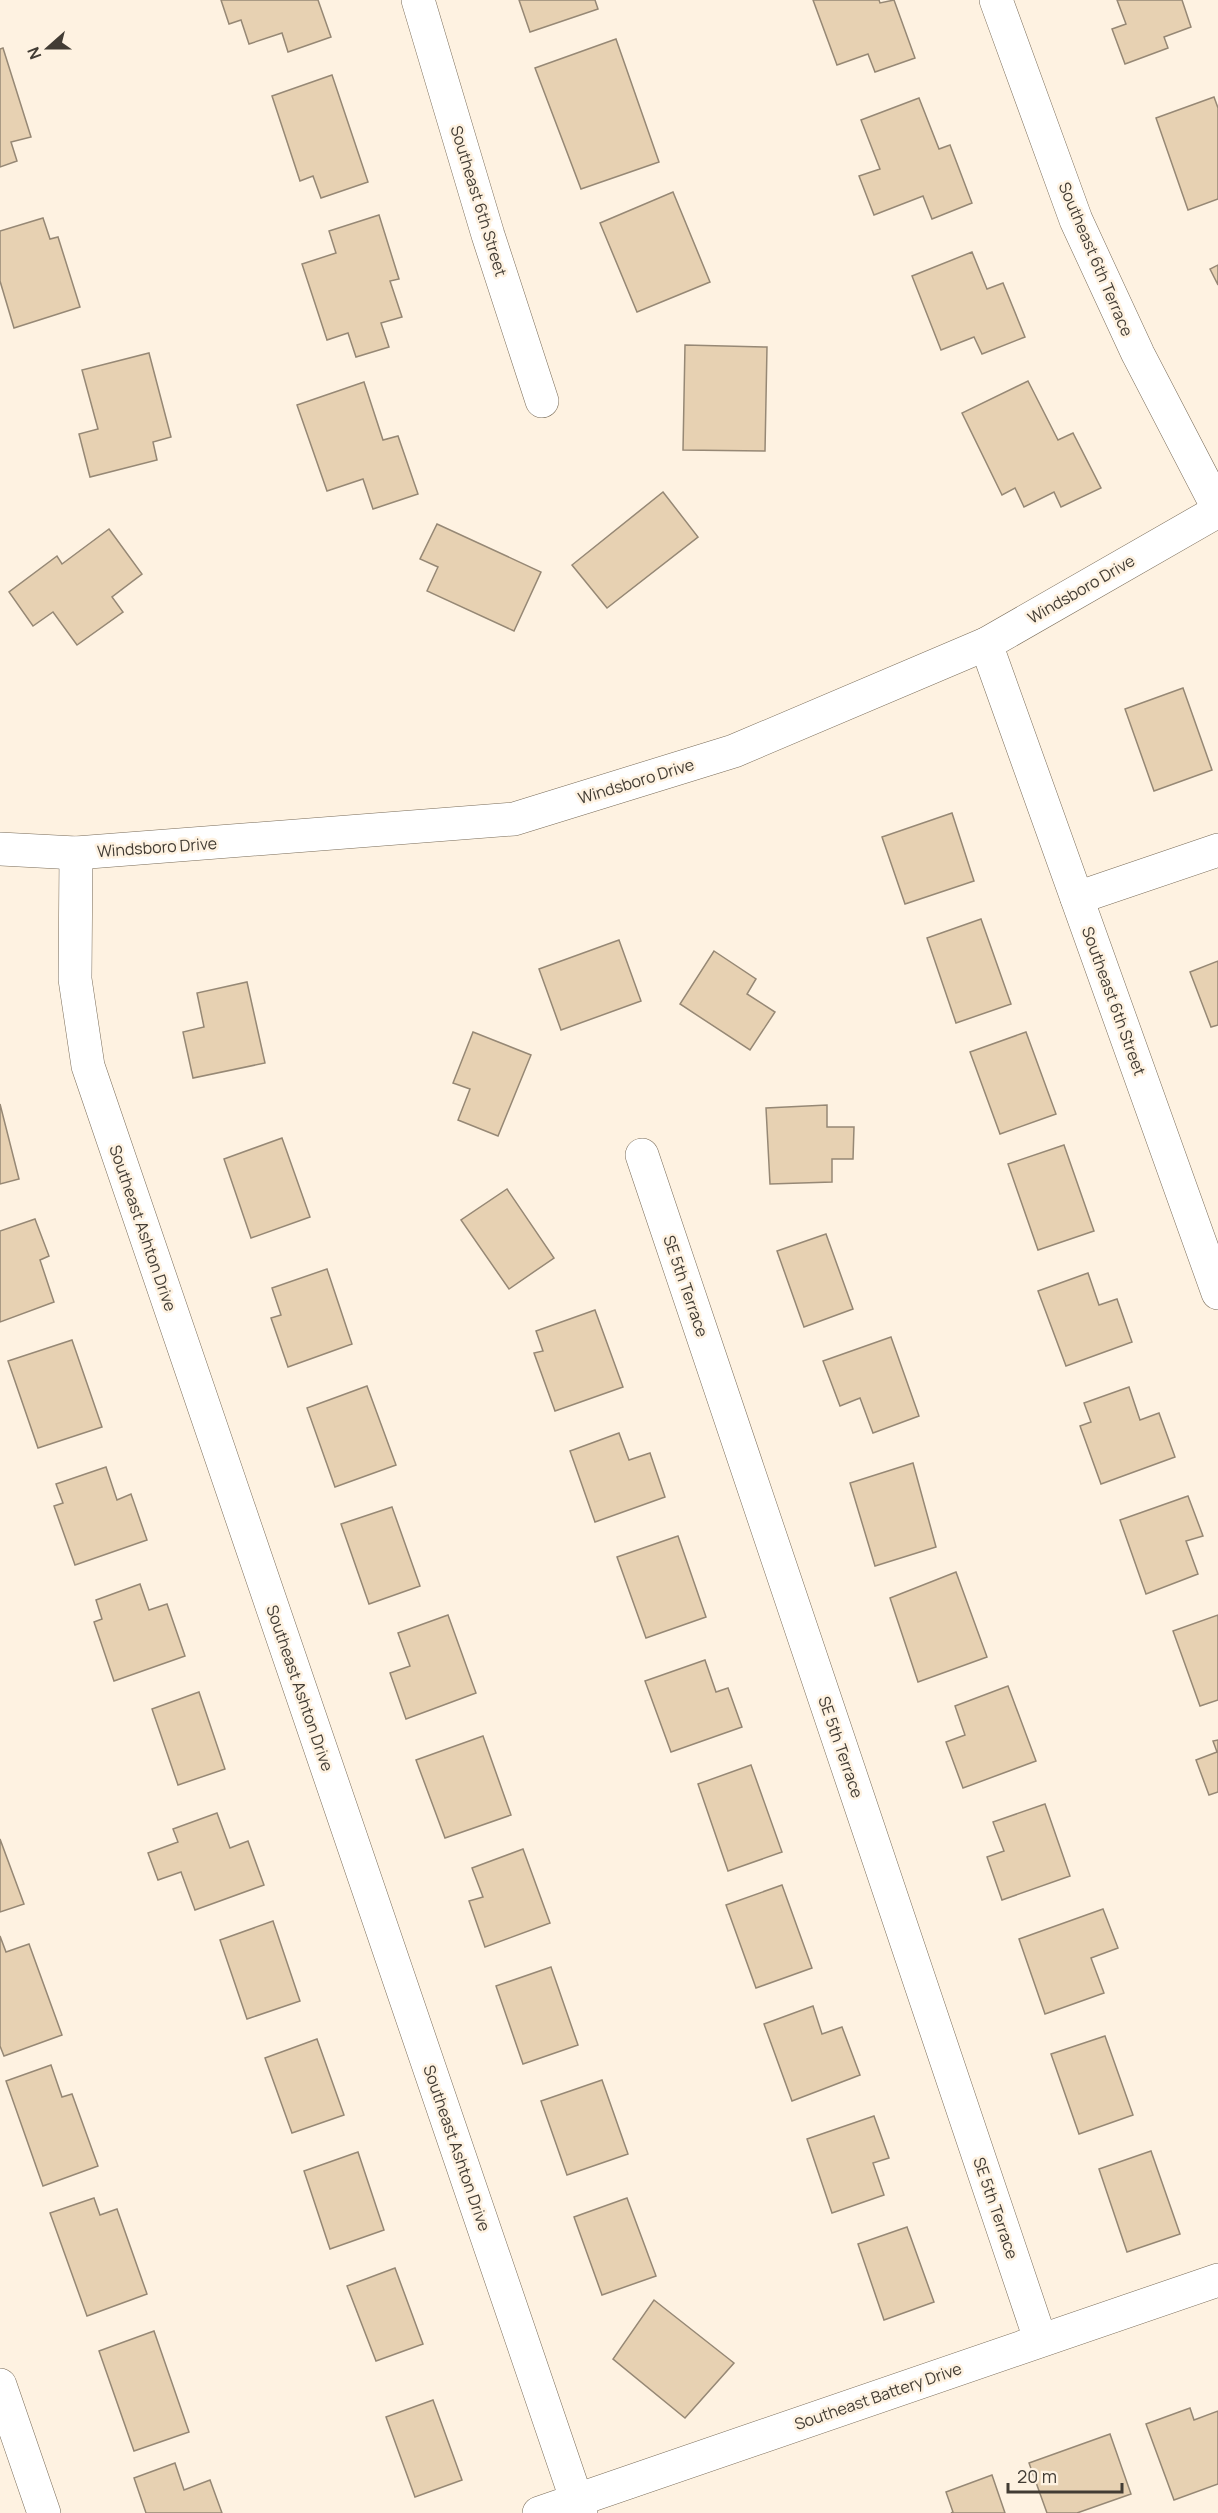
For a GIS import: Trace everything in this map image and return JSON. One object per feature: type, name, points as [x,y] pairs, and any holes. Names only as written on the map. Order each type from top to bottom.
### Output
[{"type":"street","name":"Southeast 6th Street","points":[[418,0],[488,235],[542,401]]},
{"type":"street","name":"Southeast 6th Terrace","points":[[996,0],[1076,220],[1138,354],[1218,509]]},
{"type":"street","name":"Windsboro Drive","points":[[0,849],[76,853],[514,819],[734,751],[986,644],[1218,509]]},
{"type":"street","name":"Southeast 6th Street","points":[[986,644],[1218,1293]]},
{"type":"street","points":[[1077,898],[1218,850]]},
{"type":"street","name":"Southeast Ashton Drive","points":[[76,853],[75,979],[88,1066],[579,2507]]},
{"type":"street","name":"SE 5th Terrace","points":[[642,1155],[1040,2339]]},
{"type":"street","name":"Southeast Battery Drive","points":[[539,2513],[579,2507],[1040,2339],[1218,2280]]},
{"type":"street","points":[[0,2385],[44,2513]]},
{"type":"building","points":[[221,0],[318,0],[331,37],[288,52],[282,33],[249,44],[241,20],[229,24]]},
{"type":"building","points":[[519,0],[595,0],[598,9],[530,32]]},
{"type":"building","points":[[813,0],[879,0],[880,3],[894,0],[915,58],[875,72],[868,54],[837,65]]},
{"type":"building","points":[[1117,0],[1182,0],[1191,27],[1164,37],[1168,48],[1125,64],[1112,29],[1126,24]]},
{"type":"building","points":[[616,39],[659,162],[581,189],[535,68]]},
{"type":"building","points":[[3,48],[31,137],[11,142],[17,161],[0,167],[0,49]]},
{"type":"building","points":[[332,75],[368,182],[321,198],[313,176],[300,181],[272,96]]},
{"type":"building","points":[[1214,97],[1218,108],[1218,199],[1188,210],[1156,118]]},
{"type":"building","points":[[919,98],[939,149],[950,145],[972,203],[932,219],[923,196],[874,215],[859,176],[880,169],[861,120]]},
{"type":"building","points":[[673,192],[710,282],[637,312],[600,223]]},
{"type":"building","points":[[379,215],[399,279],[390,281],[402,317],[381,323],[389,347],[356,357],[348,333],[327,340],[302,264],[336,253],[329,231]]},
{"type":"building","points":[[43,218],[50,239],[58,237],[80,307],[14,328],[0,281],[0,231]]},
{"type":"building","points":[[972,252],[987,289],[1003,283],[1025,337],[982,354],[974,337],[941,350],[912,276]]},
{"type":"building","points":[[1218,265],[1218,285],[1210,269]]},
{"type":"building","points":[[685,345],[767,347],[765,451],[683,450]]},
{"type":"building","points":[[149,353],[171,437],[153,442],[157,460],[90,477],[79,434],[98,429],[82,370]]},
{"type":"building","points":[[1028,381],[1058,440],[1073,433],[1101,488],[1061,507],[1054,492],[1024,507],[1015,488],[1002,495],[962,413]]},
{"type":"building","points":[[364,382],[383,440],[398,436],[418,494],[373,509],[363,479],[327,491],[297,405]]},
{"type":"building","points":[[663,492],[698,537],[607,608],[572,565]]},
{"type":"building","points":[[437,524],[541,572],[514,631],[427,591],[438,567],[420,559]]},
{"type":"building","points":[[109,529],[142,574],[112,597],[123,612],[77,645],[53,612],[33,626],[9,592],[57,556],[62,564]]},
{"type":"building","points":[[1183,688],[1212,770],[1154,791],[1125,709]]},
{"type":"building","points":[[952,813],[974,881],[905,904],[882,837]]},
{"type":"building","points":[[981,919],[1011,1004],[956,1023],[927,938]]},
{"type":"building","points":[[619,940],[641,1001],[561,1030],[539,969]]},
{"type":"building","points":[[714,951],[756,979],[747,994],[775,1012],[750,1050],[680,1004]]},
{"type":"building","points":[[1218,961],[1218,1025],[1211,1027],[1190,972]]},
{"type":"building","points":[[247,982],[265,1063],[193,1078],[183,1032],[204,1027],[197,993]]},
{"type":"building","points":[[473,1032],[531,1055],[498,1136],[458,1120],[470,1089],[453,1083]]},
{"type":"building","points":[[1026,1032],[1056,1114],[1000,1134],[970,1052]]},
{"type":"building","points":[[0,1104],[19,1179],[0,1184]]},
{"type":"building","points":[[827,1105],[827,1127],[854,1127],[853,1159],[832,1159],[832,1182],[770,1184],[766,1108]]},
{"type":"building","points":[[282,1138],[310,1217],[251,1238],[224,1159]]},
{"type":"building","points":[[1064,1145],[1094,1231],[1038,1250],[1008,1164]]},
{"type":"building","points":[[507,1189],[554,1258],[509,1289],[461,1220]]},
{"type":"building","points":[[35,1219],[49,1256],[40,1260],[54,1302],[0,1322],[0,1231]]},
{"type":"building","points":[[826,1234],[853,1309],[804,1327],[777,1251]]},
{"type":"building","points":[[327,1269],[352,1344],[288,1367],[271,1318],[281,1315],[272,1288]]},
{"type":"building","points":[[1088,1273],[1099,1305],[1117,1299],[1132,1342],[1066,1366],[1038,1291]]},
{"type":"building","points":[[595,1310],[623,1387],[555,1411],[534,1353],[543,1351],[536,1331]]},
{"type":"building","points":[[891,1337],[919,1416],[873,1433],[860,1398],[840,1406],[823,1361]]},
{"type":"building","points":[[72,1340],[102,1427],[38,1448],[8,1361]]},
{"type":"building","points":[[367,1386],[396,1465],[335,1487],[307,1408]]},
{"type":"building","points":[[1129,1387],[1140,1420],[1159,1413],[1175,1457],[1101,1484],[1080,1426],[1091,1422],[1084,1403]]},
{"type":"building","points":[[619,1433],[629,1460],[650,1453],[665,1497],[595,1522],[570,1451]]},
{"type":"building","points":[[913,1463],[936,1547],[875,1566],[850,1483]]},
{"type":"building","points":[[106,1467],[117,1500],[131,1494],[147,1540],[75,1565],[54,1506],[63,1503],[56,1484]]},
{"type":"building","points":[[1188,1496],[1203,1536],[1186,1541],[1198,1574],[1146,1594],[1120,1520]]},
{"type":"building","points":[[392,1507],[420,1586],[369,1604],[341,1524]]},
{"type":"building","points":[[678,1536],[706,1617],[646,1638],[617,1557]]},
{"type":"building","points":[[956,1572],[987,1657],[918,1682],[890,1598]]},
{"type":"building","points":[[140,1584],[149,1610],[167,1604],[185,1656],[114,1681],[94,1622],[102,1619],[96,1600]]},
{"type":"building","points":[[448,1615],[476,1693],[406,1719],[390,1673],[410,1666],[398,1633]]},
{"type":"building","points":[[1218,1615],[1218,1700],[1200,1706],[1173,1631]]},
{"type":"building","points":[[705,1660],[716,1692],[728,1688],[742,1727],[671,1752],[645,1681]]},
{"type":"building","points":[[1008,1686],[1036,1761],[963,1788],[946,1742],[965,1735],[955,1706]]},
{"type":"building","points":[[199,1692],[225,1769],[178,1785],[152,1709]]},
{"type":"building","points":[[483,1736],[511,1815],[445,1838],[416,1760]]},
{"type":"building","points":[[1218,1740],[1218,1792],[1209,1795],[1196,1760],[1217,1752],[1213,1741]]},
{"type":"building","points":[[751,1765],[782,1852],[728,1871],[698,1784]]},
{"type":"building","points":[[1045,1804],[1070,1876],[1002,1900],[987,1857],[1004,1851],[993,1822]]},
{"type":"building","points":[[217,1813],[230,1848],[248,1841],[264,1885],[195,1910],[181,1872],[158,1880],[148,1853],[178,1842],[173,1829]]},
{"type":"building","points":[[0,1839],[24,1904],[0,1912]]},
{"type":"building","points":[[523,1849],[550,1923],[485,1947],[469,1901],[483,1897],[472,1868]]},
{"type":"building","points":[[782,1885],[812,1968],[756,1988],[726,1905]]},
{"type":"building","points":[[1103,1909],[1118,1948],[1091,1958],[1104,1993],[1045,2014],[1019,1939]]},
{"type":"building","points":[[273,1921],[300,2001],[247,2019],[220,1940]]},
{"type":"building","points":[[0,1936],[6,1952],[29,1944],[62,2035],[4,2056],[0,2046]]},
{"type":"building","points":[[551,1967],[578,2045],[523,2064],[496,1986]]},
{"type":"building","points":[[813,2006],[822,2034],[842,2027],[860,2075],[792,2101],[764,2024]]},
{"type":"building","points":[[1105,2036],[1133,2115],[1079,2134],[1051,2054]]},
{"type":"building","points":[[317,2039],[344,2115],[292,2133],[265,2058]]},
{"type":"building","points":[[51,2065],[62,2097],[72,2094],[98,2166],[43,2186],[6,2081]]},
{"type":"building","points":[[602,2080],[628,2154],[567,2175],[541,2101]]},
{"type":"building","points":[[874,2116],[889,2158],[873,2163],[884,2195],[832,2213],[807,2139]]},
{"type":"building","points":[[1151,2151],[1180,2234],[1127,2252],[1099,2169]]},
{"type":"building","points":[[358,2152],[384,2230],[330,2249],[304,2171]]},
{"type":"building","points":[[94,2198],[100,2215],[117,2209],[147,2294],[87,2316],[50,2213]]},
{"type":"building","points":[[627,2198],[656,2276],[602,2295],[574,2217]]},
{"type":"building","points":[[907,2227],[934,2302],[884,2320],[858,2244]]},
{"type":"building","points":[[395,2268],[423,2344],[376,2361],[347,2286]]},
{"type":"building","points":[[654,2300],[734,2363],[685,2418],[613,2359]]},
{"type":"building","points":[[154,2331],[189,2432],[134,2451],[99,2351]]},
{"type":"building","points":[[433,2400],[462,2480],[415,2497],[386,2417]]},
{"type":"building","points":[[1190,2408],[1194,2420],[1218,2411],[1218,2484],[1174,2500],[1146,2424]]},
{"type":"building","points":[[1110,2434],[1131,2494],[1077,2513],[1047,2513],[1029,2463]]},
{"type":"building","points":[[175,2463],[184,2490],[210,2480],[222,2513],[146,2513],[134,2478]]},
{"type":"building","points":[[992,2475],[1005,2513],[951,2513],[953,2512],[946,2492]]}]
